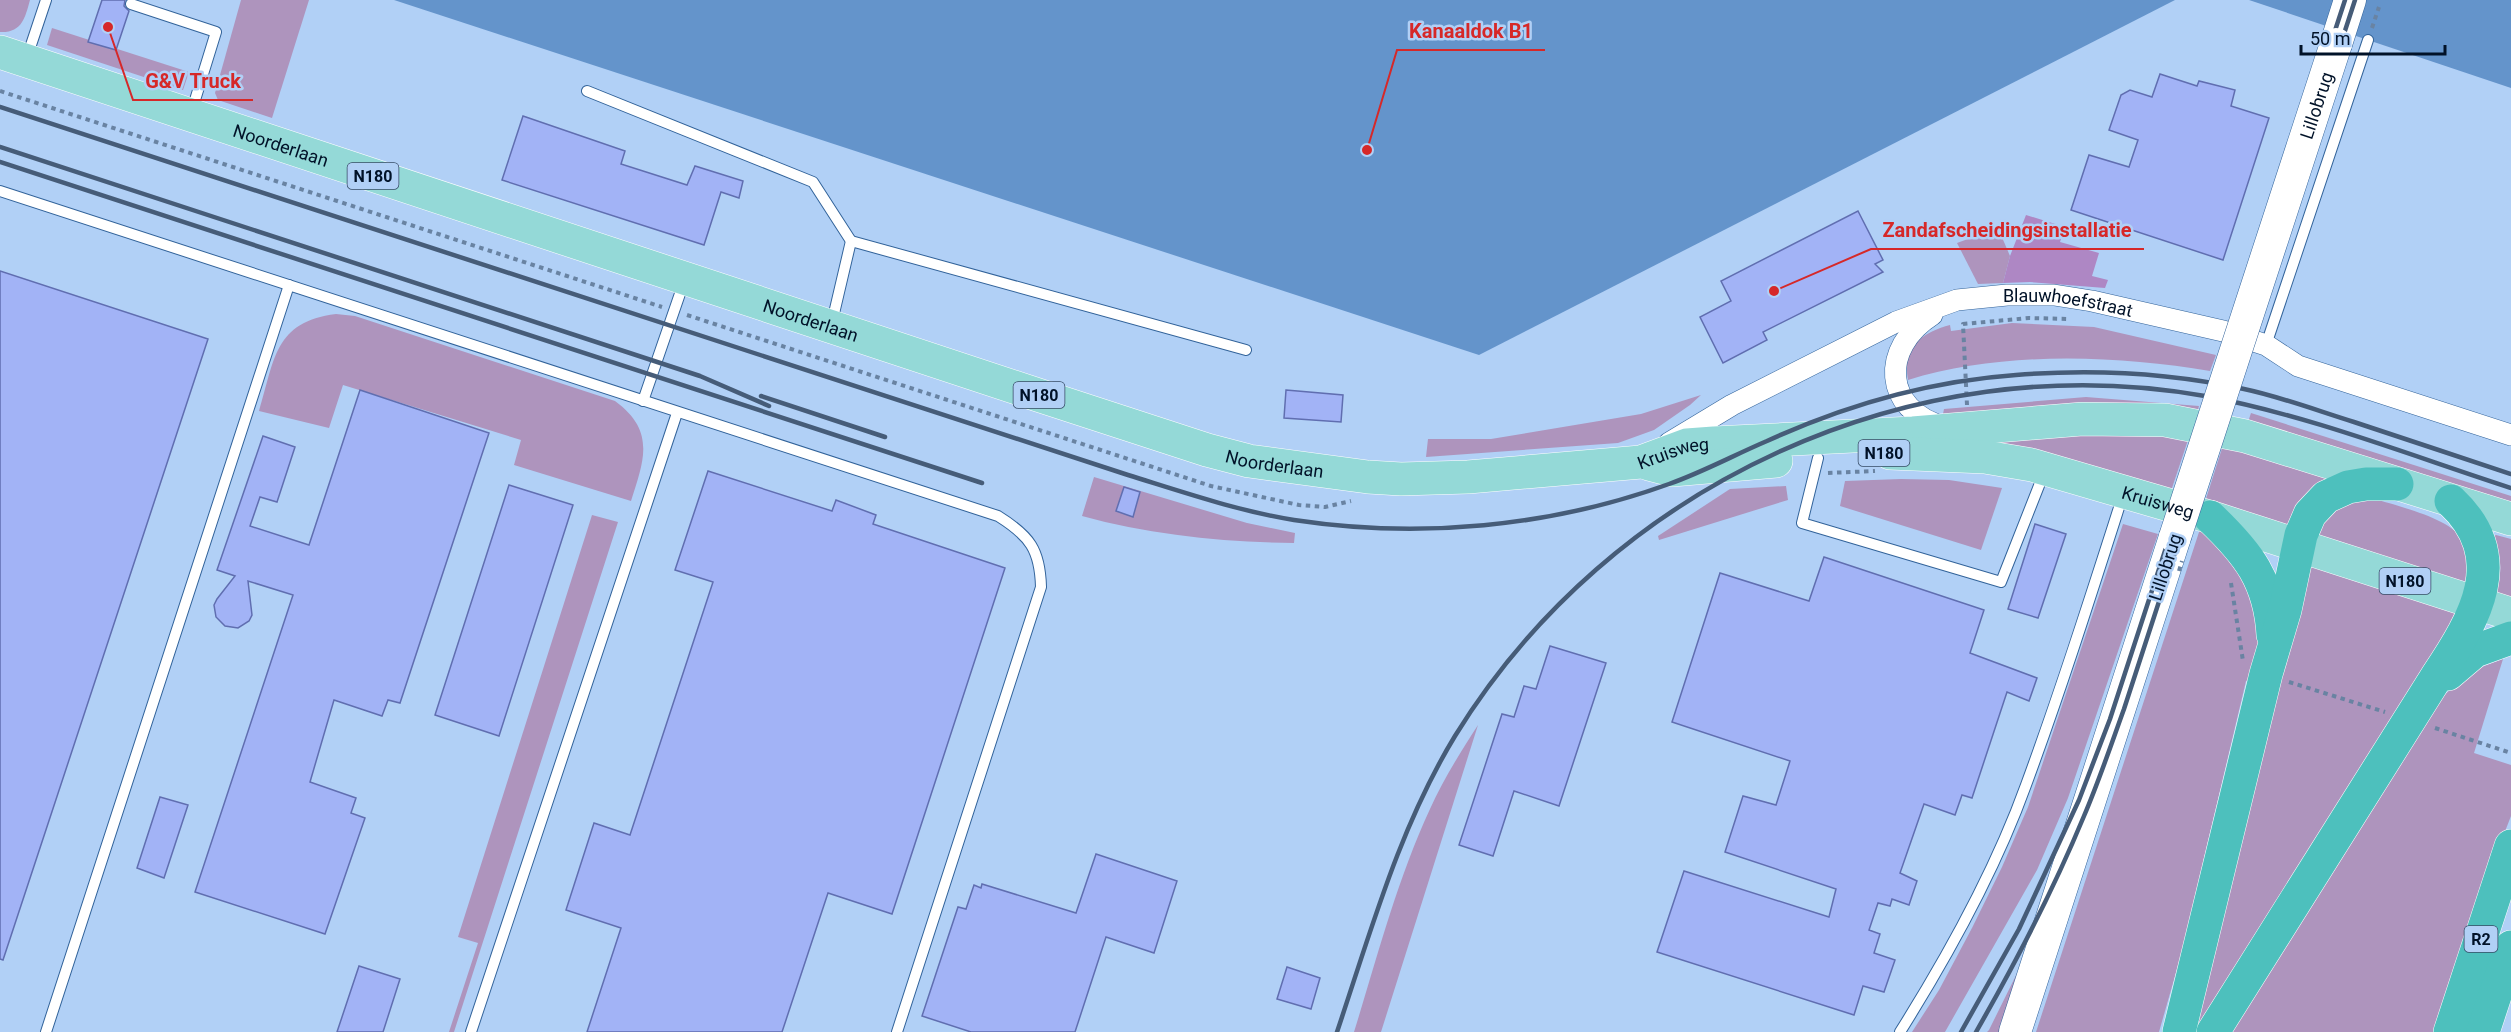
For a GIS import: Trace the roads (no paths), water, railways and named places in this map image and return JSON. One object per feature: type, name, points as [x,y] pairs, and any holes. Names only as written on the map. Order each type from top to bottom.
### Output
[{"type":"highway","points":[[2179,1032],[2270,660],[2285,610],[2299,547],[2310,514],[2326,497],[2348,487],[2366,484],[2397,484]]},
{"type":"highway","points":[[2213,1032],[2467,631],[2480,604],[2487,584],[2488,560],[2476,528],[2466,513],[2451,501]]},
{"type":"highway","points":[[2210,517],[2251,560],[2264,585],[2272,620],[2270,660]]},
{"type":"highway","points":[[2429,691],[2475,651],[2511,639]]},
{"type":"highway","name":"R2","points":[[2450,1032],[2511,846]]},
{"type":"highway","name":"R2","points":[[2483,1032],[2511,947]]},
{"type":"main road","name":"Noorderlaan","points":[[13,56],[1207,450],[1249,461],[1333,474],[1401,479],[1468,477],[1641,462]]},
{"type":"main road","name":"Kruisweg","points":[[1641,462],[1687,445],[1959,429],[2082,419],[2165,420],[2245,436],[2511,519]]},
{"type":"main road","name":"Kruisweg","points":[[1641,462],[1672,470],[1815,466],[1885,453],[1985,457],[2046,469],[2210,517],[2511,614]]},
{"type":"street","name":"Lillobrug","points":[[2015,1032],[2175,537],[2365,4]]},
{"type":"street","name":"Blauwhoefstraat","points":[[1641,462],[1732,405],[1896,322],[1957,300],[2007,295],[2054,295],[2092,301],[2223,331],[2266,345],[2298,366],[2511,435]]},
{"type":"street","points":[[1957,300],[1913,330],[1900,347],[1894,366],[1896,381],[1907,407],[1920,418],[1959,429]]},
{"type":"lane","points":[[13,56],[46,0]]},
{"type":"lane","points":[[131,4],[216,32],[190,116]]},
{"type":"lane","points":[[2266,345],[2368,40]]},
{"type":"lane","points":[[587,91],[813,182],[851,241],[1246,350]]},
{"type":"lane","points":[[0,191],[998,516],[1019,529],[1034,547],[1040,566],[1041,587],[897,1032]]},
{"type":"lane","points":[[831,325],[851,241]]},
{"type":"lane","points":[[643,401],[685,278]]},
{"type":"lane","points":[[46,1032],[289,285]]},
{"type":"lane","points":[[471,1032],[677,413]]},
{"type":"lane","points":[[1815,466],[1802,524],[2001,582],[2046,469]]},
{"type":"lane","points":[[1900,1032],[1934,979],[1970,910],[2026,786],[2124,492]]},
{"type":"water","points":[[394,0],[2175,0],[1479,355]]},
{"type":"water","points":[[2249,0],[2511,0],[2511,88]]},
{"type":"railway","points":[[1961,1032],[2019,929],[2079,800],[2110,719],[2345,0]]},
{"type":"railway","points":[[1976,1032],[2047,899],[2105,763],[2355,0]]},
{"type":"railway","points":[[0,107],[1128,475],[1231,506],[1294,520],[1341,526],[1436,528],[1484,525],[1578,510],[1624,499],[1669,484],[1797,428],[1858,406],[1952,383],[2044,373],[2159,376],[2244,389],[2300,404],[2511,474]]},
{"type":"railway","points":[[0,147],[700,376],[769,406]]},
{"type":"railway","points":[[0,162],[982,483]]},
{"type":"railway","points":[[1337,1032],[1402,843],[1435,771],[1455,736],[1520,647],[1597,569],[1683,504],[1779,452],[1880,414],[1986,392],[2095,385],[2205,396],[2244,404],[2360,437],[2511,488]]},
{"type":"railway","points":[[761,396],[885,437]]},
{"type":"place","name":"G&V Truck","points":[[108,27]]},
{"type":"place","name":"Kanaaldok B1","points":[[1367,150]]},
{"type":"place","name":"Zandafscheidingsinstallatie","points":[[1774,291]]}]
